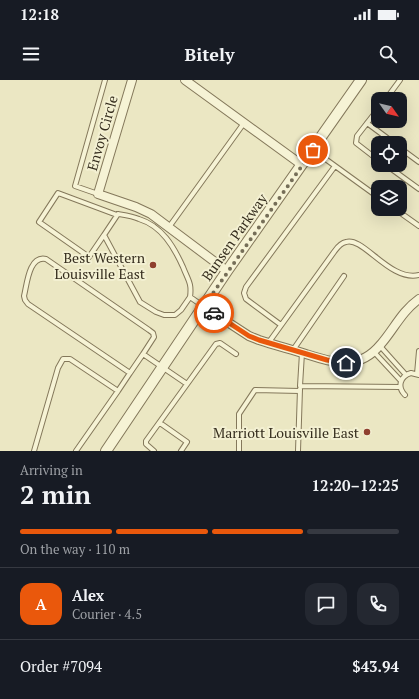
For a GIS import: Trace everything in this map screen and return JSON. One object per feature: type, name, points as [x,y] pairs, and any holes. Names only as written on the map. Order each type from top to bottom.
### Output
[{"type":"street","name":"Envoy Circle","points":[[98,194],[132,80]]},
{"type":"street","points":[[185,80],[302,165]]},
{"type":"street","name":"Bunsen Parkway","points":[[106,451],[227,271],[361,80]]},
{"type":"street","points":[[98,194],[151,214],[227,271]]},
{"type":"street","points":[[204,306],[249,336],[327,360],[346,363],[358,361],[377,349],[407,309],[419,299]]},
{"type":"lane","points":[[98,194],[75,186],[105,80]]},
{"type":"lane","points":[[391,92],[400,80]]},
{"type":"lane","points":[[371,119],[358,136],[356,143],[371,155]]},
{"type":"lane","points":[[169,228],[244,122]]},
{"type":"lane","points":[[367,124],[384,136]]},
{"type":"lane","points":[[313,150],[371,192]]},
{"type":"lane","points":[[407,153],[419,162]]},
{"type":"lane","points":[[281,325],[246,299],[244,293],[246,287],[335,166]]},
{"type":"lane","points":[[396,172],[419,189]]},
{"type":"lane","points":[[104,235],[140,302],[164,315],[175,315],[181,310],[190,297],[192,287],[173,247],[160,232],[147,222],[139,218],[117,215],[58,193],[39,222],[89,257],[117,215]]},
{"type":"lane","points":[[405,216],[419,226]]},
{"type":"lane","points":[[268,343],[334,252],[340,245],[347,241],[355,242],[393,270],[411,276],[419,275]]},
{"type":"lane","points":[[76,451],[118,391],[143,354],[154,337],[153,333],[149,330],[46,259],[42,258],[34,262],[24,296],[28,304],[130,373]]},
{"type":"lane","points":[[293,350],[344,276]]},
{"type":"lane","points":[[190,297],[204,306]]},
{"type":"lane","points":[[154,451],[148,447],[146,441],[218,343],[236,354]]},
{"type":"lane","points":[[377,349],[406,375]]},
{"type":"lane","points":[[377,349],[401,381]]},
{"type":"lane","points":[[405,395],[400,387],[401,381],[406,375],[411,373],[418,375],[419,351]]},
{"type":"lane","points":[[298,451],[302,353]]},
{"type":"lane","points":[[143,354],[187,384]]},
{"type":"lane","points":[[34,451],[58,368],[63,359],[70,359],[118,391]]},
{"type":"lane","points":[[239,451],[239,414],[255,390],[400,387]]},
{"type":"lane","points":[[160,423],[187,442],[181,451]]},
{"type":"way so far","points":[[214,313],[204,306],[313,150]]},
{"type":"place","name":"Best Western Louisville East","points":[[153,265]]},
{"type":"place","name":"Marriott Louisville East","points":[[367,432]]},
{"type":"route","points":[[214,313],[249,336],[259,340],[327,360],[346,363]]}]
